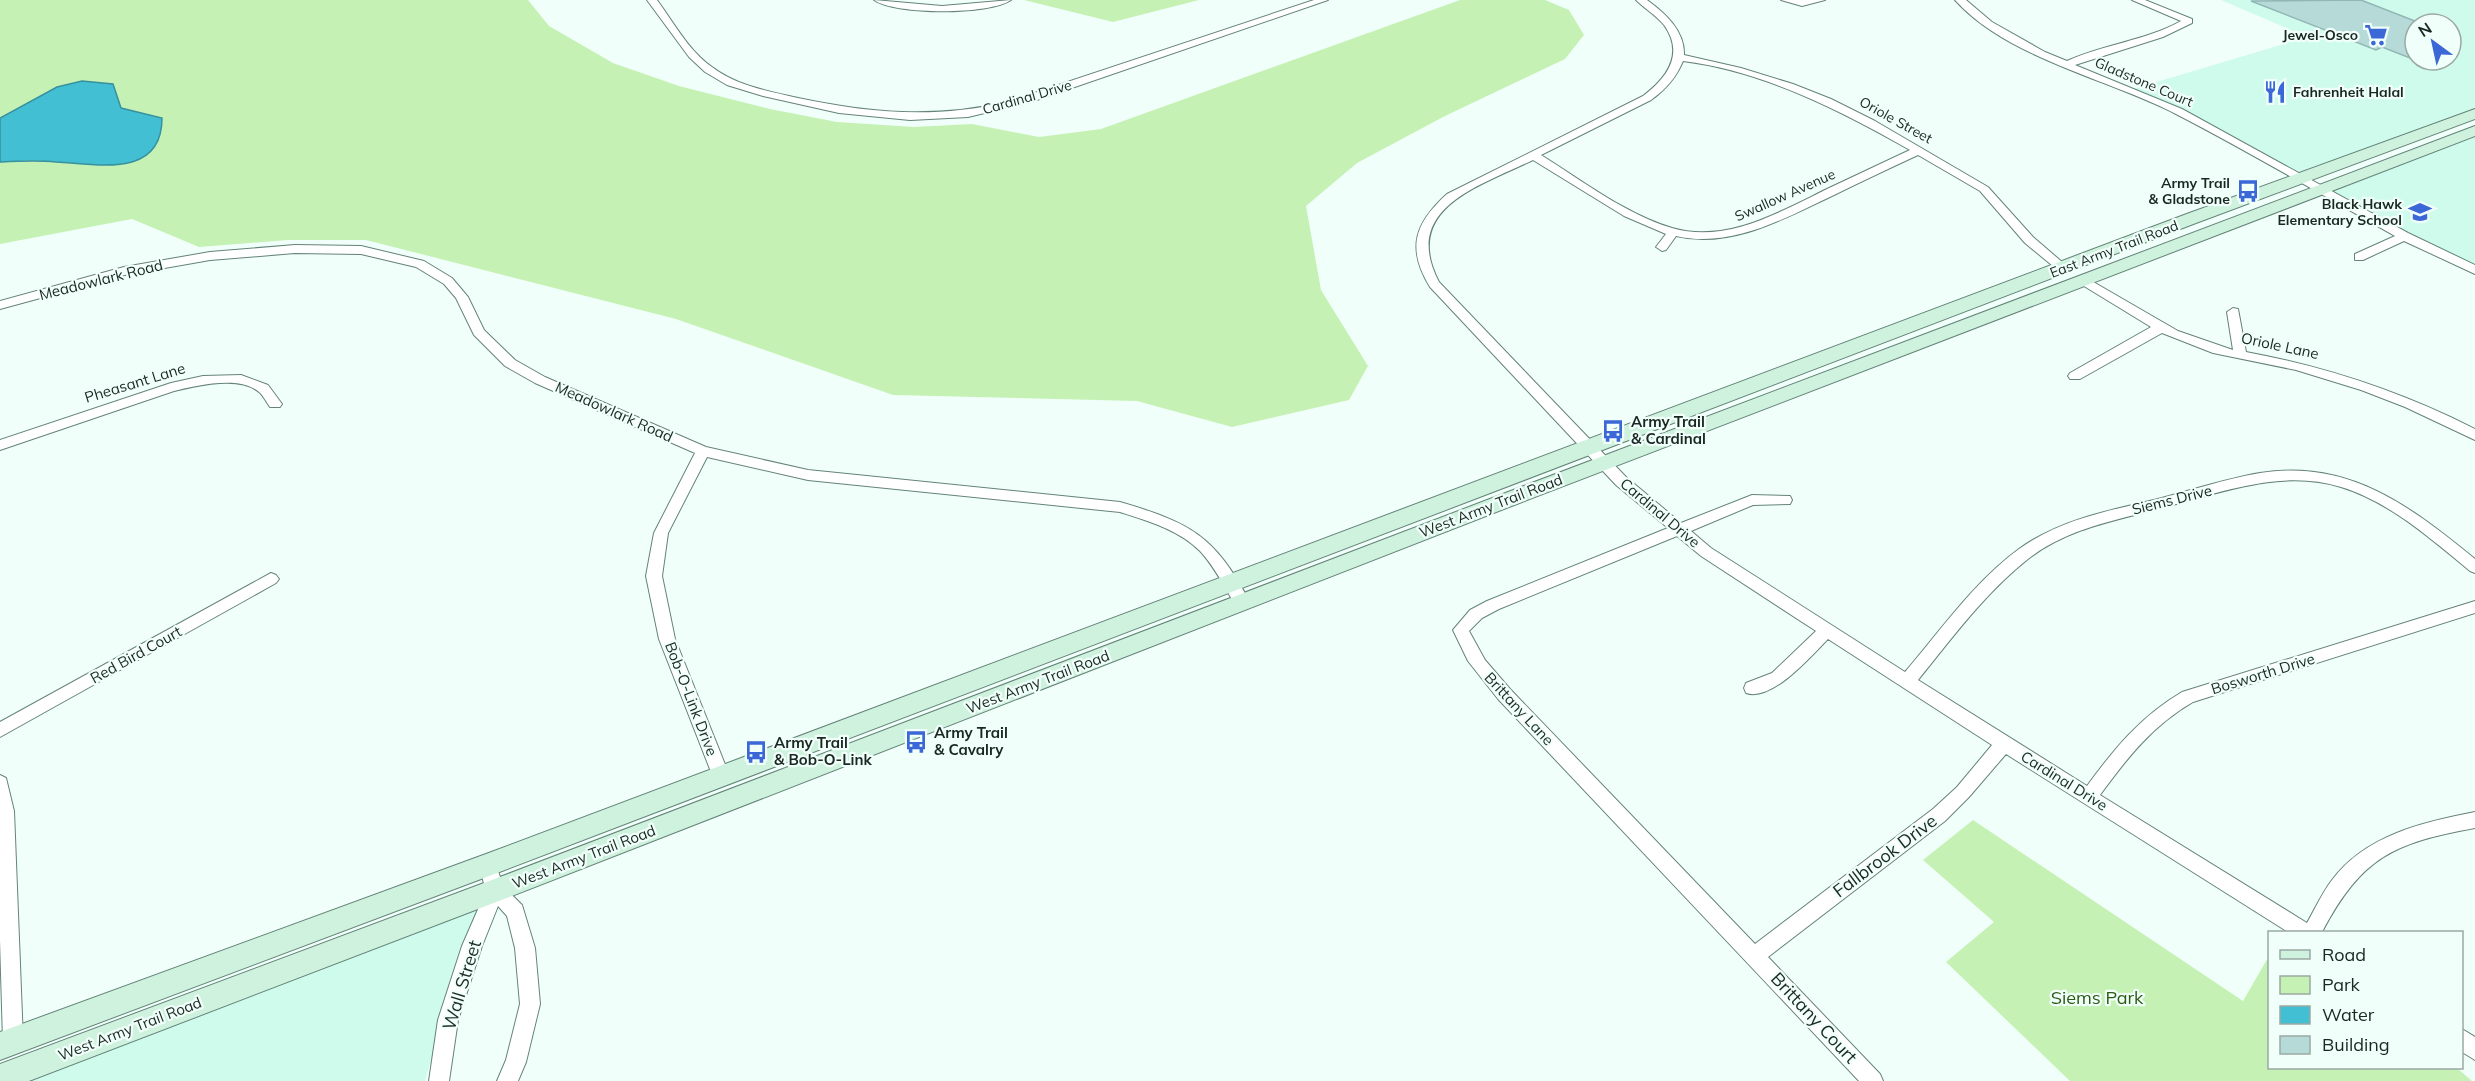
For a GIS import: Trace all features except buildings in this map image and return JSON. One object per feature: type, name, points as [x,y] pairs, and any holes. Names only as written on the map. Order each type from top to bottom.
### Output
[{"type":"main road","name":"East Army Trail Road","points":[[1888,335],[2475,114]]},
{"type":"main road","name":"East Army Trail Road","points":[[1906,347],[2475,131]]},
{"type":"main road","name":"West Army Trail Road","points":[[1596,456],[1888,335]]},
{"type":"main road","name":"West Army Trail Road","points":[[0,1078],[495,891],[1236,593],[1596,456],[1906,347]]},
{"type":"main road","name":"West Army Trail Road","points":[[7,1044],[721,777],[1236,593]]},
{"type":"street","name":"Cardinal Drive","points":[[652,0],[695,58],[707,69],[728,81],[761,93],[844,111],[875,116],[913,118],[966,114],[1020,102],[1323,0]]},
{"type":"street","points":[[879,0],[911,8],[942,9],[974,7],[1006,0]]},
{"type":"street","points":[[1641,0],[1671,26],[1681,57]]},
{"type":"street","points":[[1786,0],[1802,3],[1820,0]]},
{"type":"street","name":"Gladstone Court","points":[[1960,0],[2000,31],[2066,65],[2178,111],[2404,236],[2475,270]]},
{"type":"street","points":[[2066,65],[2088,54],[2174,30],[2188,21],[2137,0]]},
{"type":"street","name":"Cardinal Drive","points":[[1681,57],[1674,74],[1655,93],[1451,196],[1438,207],[1427,221],[1420,237],[1422,258],[1428,274],[1443,296],[1596,456],[1706,552],[2301,931]]},
{"type":"street","name":"Oriole Street","points":[[1681,57],[1760,76],[1818,97],[1871,123],[1984,189],[2029,240],[2063,268]]},
{"type":"street","name":"Swallow Avenue","points":[[1533,155],[1637,218],[1686,236],[1720,235],[1751,229],[1919,150]]},
{"type":"street","points":[[1662,247],[1673,232]]},
{"type":"street","points":[[2359,257],[2404,236]]},
{"type":"street","name":"Meadowlark Road","points":[[0,305],[124,271],[210,256],[295,249],[361,250],[386,255],[420,264],[448,281],[462,297],[479,333],[510,363],[540,380],[703,451],[807,475],[1120,507],[1153,517],[1185,532],[1206,548],[1236,593]]},
{"type":"street","name":"Oriole Lane","points":[[2083,280],[2160,328],[2208,347],[2293,365],[2351,381],[2409,403],[2475,435]]},
{"type":"street","points":[[2233,312],[2240,354]]},
{"type":"street","points":[[2075,376],[2160,328]]},
{"type":"street","name":"Pheasant Lane","points":[[0,445],[171,387],[203,380],[241,379],[263,388],[275,404]]},
{"type":"street","name":"Bob-O-Link Drive","points":[[703,451],[661,533],[654,576],[667,639],[721,777]]},
{"type":"street","name":"Siems Drive","points":[[1907,681],[1994,581],[2026,552],[2043,542],[2068,529],[2106,517],[2259,480],[2294,475],[2323,478],[2368,492],[2402,509],[2475,567]]},
{"type":"street","points":[[1679,530],[1752,500],[1785,500]]},
{"type":"street","name":"Brittany Lane","points":[[1679,530],[1493,605],[1476,614],[1461,630],[1467,648],[1476,662],[1504,694],[1755,956]]},
{"type":"street","name":"Red Bird Court","points":[[0,730],[272,579]]},
{"type":"street","name":"Bosworth Drive","points":[[2089,797],[2137,733],[2165,709],[2188,697],[2475,607]]},
{"type":"street","points":[[1752,688],[1778,678],[1827,630]]},
{"type":"street","name":"Fallbrook Drive","points":[[1755,956],[1939,815],[1963,792],[2004,744]]},
{"type":"street","points":[[0,783],[5,811],[7,1044]]},
{"type":"street","points":[[2313,931],[2341,883],[2372,854],[2400,839],[2435,827],[2475,820]]},
{"type":"street","points":[[488,865],[495,891],[515,911],[525,948],[530,1004],[516,1062],[507,1081]]},
{"type":"street","name":"Wall Street","points":[[439,1081],[448,1020],[472,946],[495,891]]},
{"type":"street","name":"Brittany Court","points":[[1755,956],[1873,1081]]},
{"type":"street","points":[[2463,1040],[2475,1050]]},
{"type":"shaded area","points":[[2221,0],[2475,0],[2475,110],[2299,174],[2133,89],[2307,37]]},
{"type":"shaded area","name":"Black Hawk Elementary School","points":[[2475,134],[2475,267],[2325,189]]},
{"type":"shaded area","points":[[479,906],[455,975],[425,1081],[23,1081]]},
{"type":"green space","points":[[0,0],[528,0],[549,26],[613,63],[679,86],[770,109],[837,122],[914,127],[972,124],[1039,137],[1101,129],[1460,0],[1545,0],[1569,10],[1584,35],[1565,59],[1445,116],[1357,163],[1306,206],[1321,290],[1368,366],[1349,400],[1232,427],[1137,401],[893,395],[676,319],[366,240],[288,240],[199,247],[132,219],[0,244]]},
{"type":"green space","points":[[1024,0],[1199,0],[1113,22]]},
{"type":"green space","name":"Siems Park","points":[[1973,820],[2243,1001],[2268,958],[2268,1069],[2458,1069],[2472,1081],[2070,1081],[1946,962],[1994,922],[1923,860]]},
{"type":"water","points":[[82,81],[113,84],[121,108],[162,118],[159,137],[151,151],[139,159],[124,164],[0,162],[0,118],[57,87]]},
{"type":"place","name":"Jewel-Osco","points":[[2376,35]]},
{"type":"place","name":"Fahrenheit Halal","points":[[2275,92]]},
{"type":"place","name":"Army Trail & Gladstone","points":[[2248,191]]},
{"type":"place","name":"Black Hawk Elementary School","points":[[2420,212]]},
{"type":"place","name":"Army Trail & Cardinal","points":[[1613,431]]},
{"type":"place","name":"Army Trail & Cavalry","points":[[916,742]]},
{"type":"place","name":"Army Trail & Bob-O-Link","points":[[756,752]]}]
